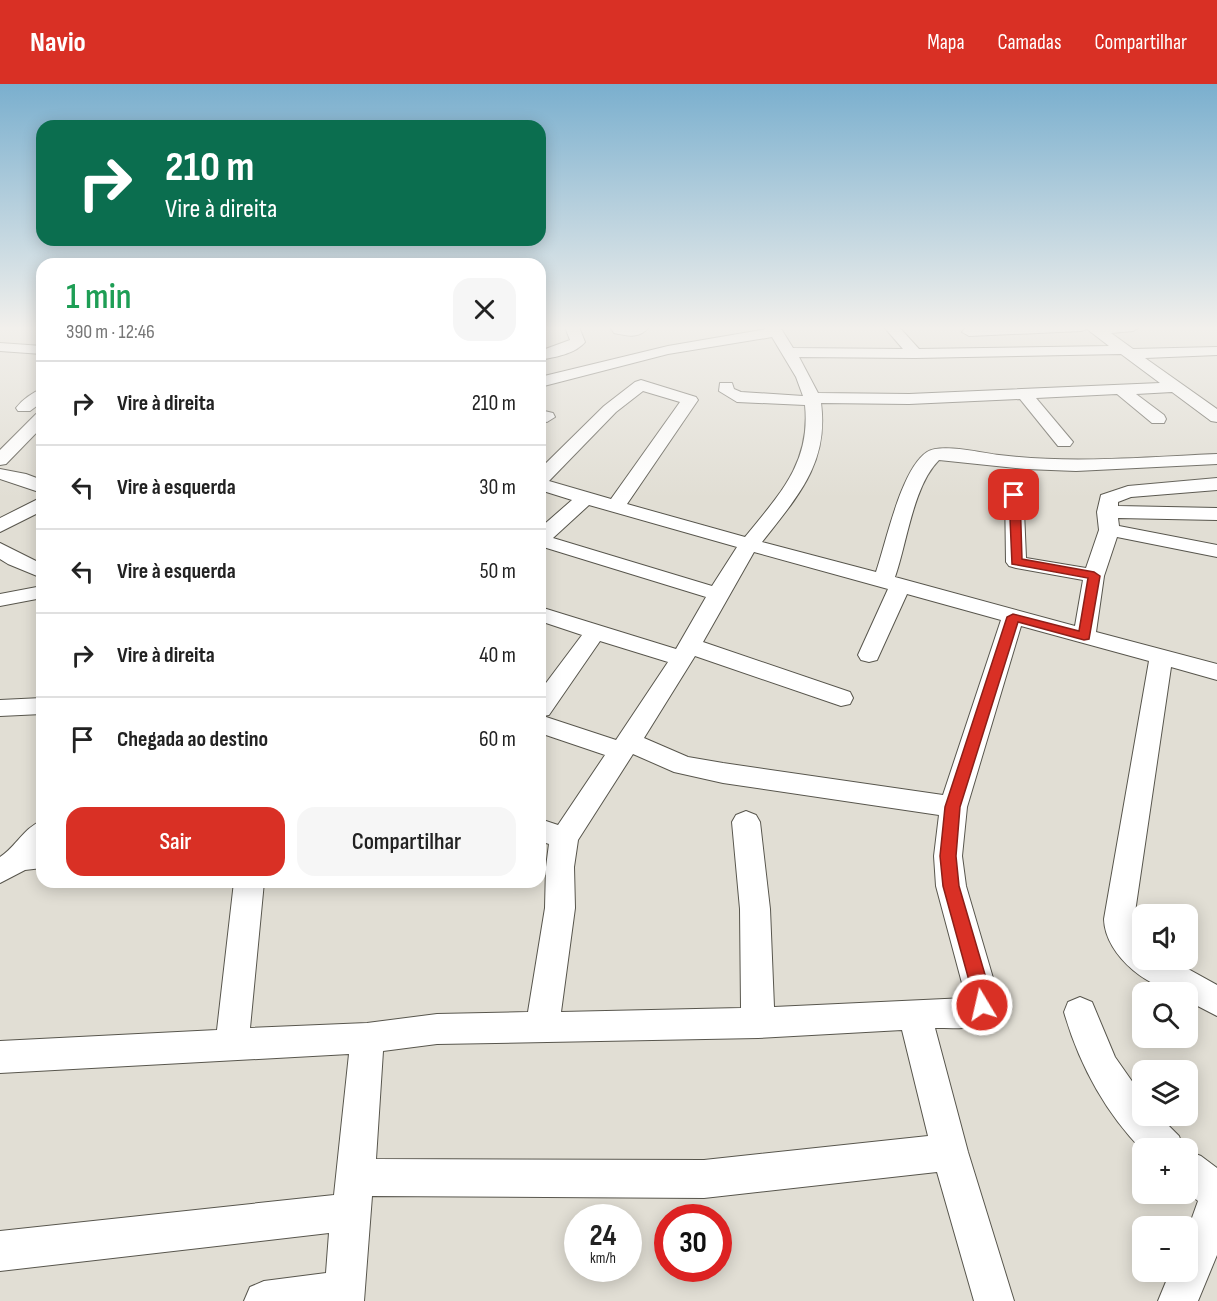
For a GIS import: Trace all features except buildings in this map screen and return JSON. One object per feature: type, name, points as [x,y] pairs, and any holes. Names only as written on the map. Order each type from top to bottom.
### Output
[{"type":"street","points":[[542,1027],[560,908],[560,867],[552,834],[625,746],[686,652],[748,545],[789,494],[808,462],[814,436],[813,399],[806,384]]},
{"type":"street","points":[[1170,384],[1217,417]]},
{"type":"street","points":[[546,472],[600,418],[641,385],[688,399],[691,402],[616,506]]},
{"type":"street","points":[[726,386],[727,391],[737,397],[813,399],[909,399],[1121,390],[1217,394]]},
{"type":"street","points":[[1121,390],[1158,419]]},
{"type":"street","points":[[1024,394],[1064,442]]},
{"type":"street","points":[[24,408],[36,399]]},
{"type":"street","points":[[0,460],[35,431]]},
{"type":"street","points":[[868,655],[891,584],[893,556],[919,470],[934,455],[948,454],[1026,464],[1076,466],[1217,459]]},
{"type":"street","points":[[0,474],[36,485]]},
{"type":"street","points":[[1084,636],[1094,576],[1108,521],[1108,498],[1116,495],[1217,484]]},
{"type":"street","points":[[546,486],[748,545],[1217,672]]},
{"type":"street","points":[[1014,486],[1016,562],[1094,576]]},
{"type":"street","points":[[546,534],[586,497]]},
{"type":"street","points":[[0,526],[36,506]]},
{"type":"street","points":[[1108,521],[1217,514]]},
{"type":"street","points":[[1108,521],[1217,551]]},
{"type":"street","points":[[546,542],[718,594]]},
{"type":"street","points":[[5,557],[36,570]]},
{"type":"street","points":[[0,600],[36,593]]},
{"type":"street","points":[[546,616],[595,632],[686,652],[841,698]]},
{"type":"street","points":[[0,1057],[367,1038],[437,1029],[758,1023],[973,1013],[982,1005],[982,995],[951,886],[948,856],[953,807],[1013,617]]},
{"type":"street","points":[[546,701],[595,632]]},
{"type":"street","points":[[1132,950],[1119,934],[1119,919],[1161,656]]},
{"type":"street","points":[[0,708],[36,701]]},
{"type":"street","points":[[546,726],[625,746],[683,765],[953,807]]},
{"type":"street","points":[[746,822],[755,909],[758,1023]]},
{"type":"street","points":[[20,862],[36,840]]},
{"type":"street","points":[[232,1046],[248,888]]},
{"type":"street","points":[[1161,970],[1217,1001]]},
{"type":"street","points":[[1080,1012],[1091,1048],[1101,1065],[1133,1111],[1156,1138]]},
{"type":"street","points":[[915,1014],[950,1152],[994,1301]]},
{"type":"street","points":[[264,1301],[345,1296],[367,1038]]},
{"type":"street","points":[[0,1251],[353,1195],[704,1179],[950,1152]]},
{"type":"street","points":[[1198,1177],[1217,1192]]},
{"type":"street","points":[[1178,1301],[1210,1253],[1217,1201]]},
{"type":"route","points":[[982,1005],[982,995],[951,886],[948,856],[953,807],[1013,617],[1084,636],[1094,576],[1019,563],[1014,560],[1016,531],[1014,495]]}]
